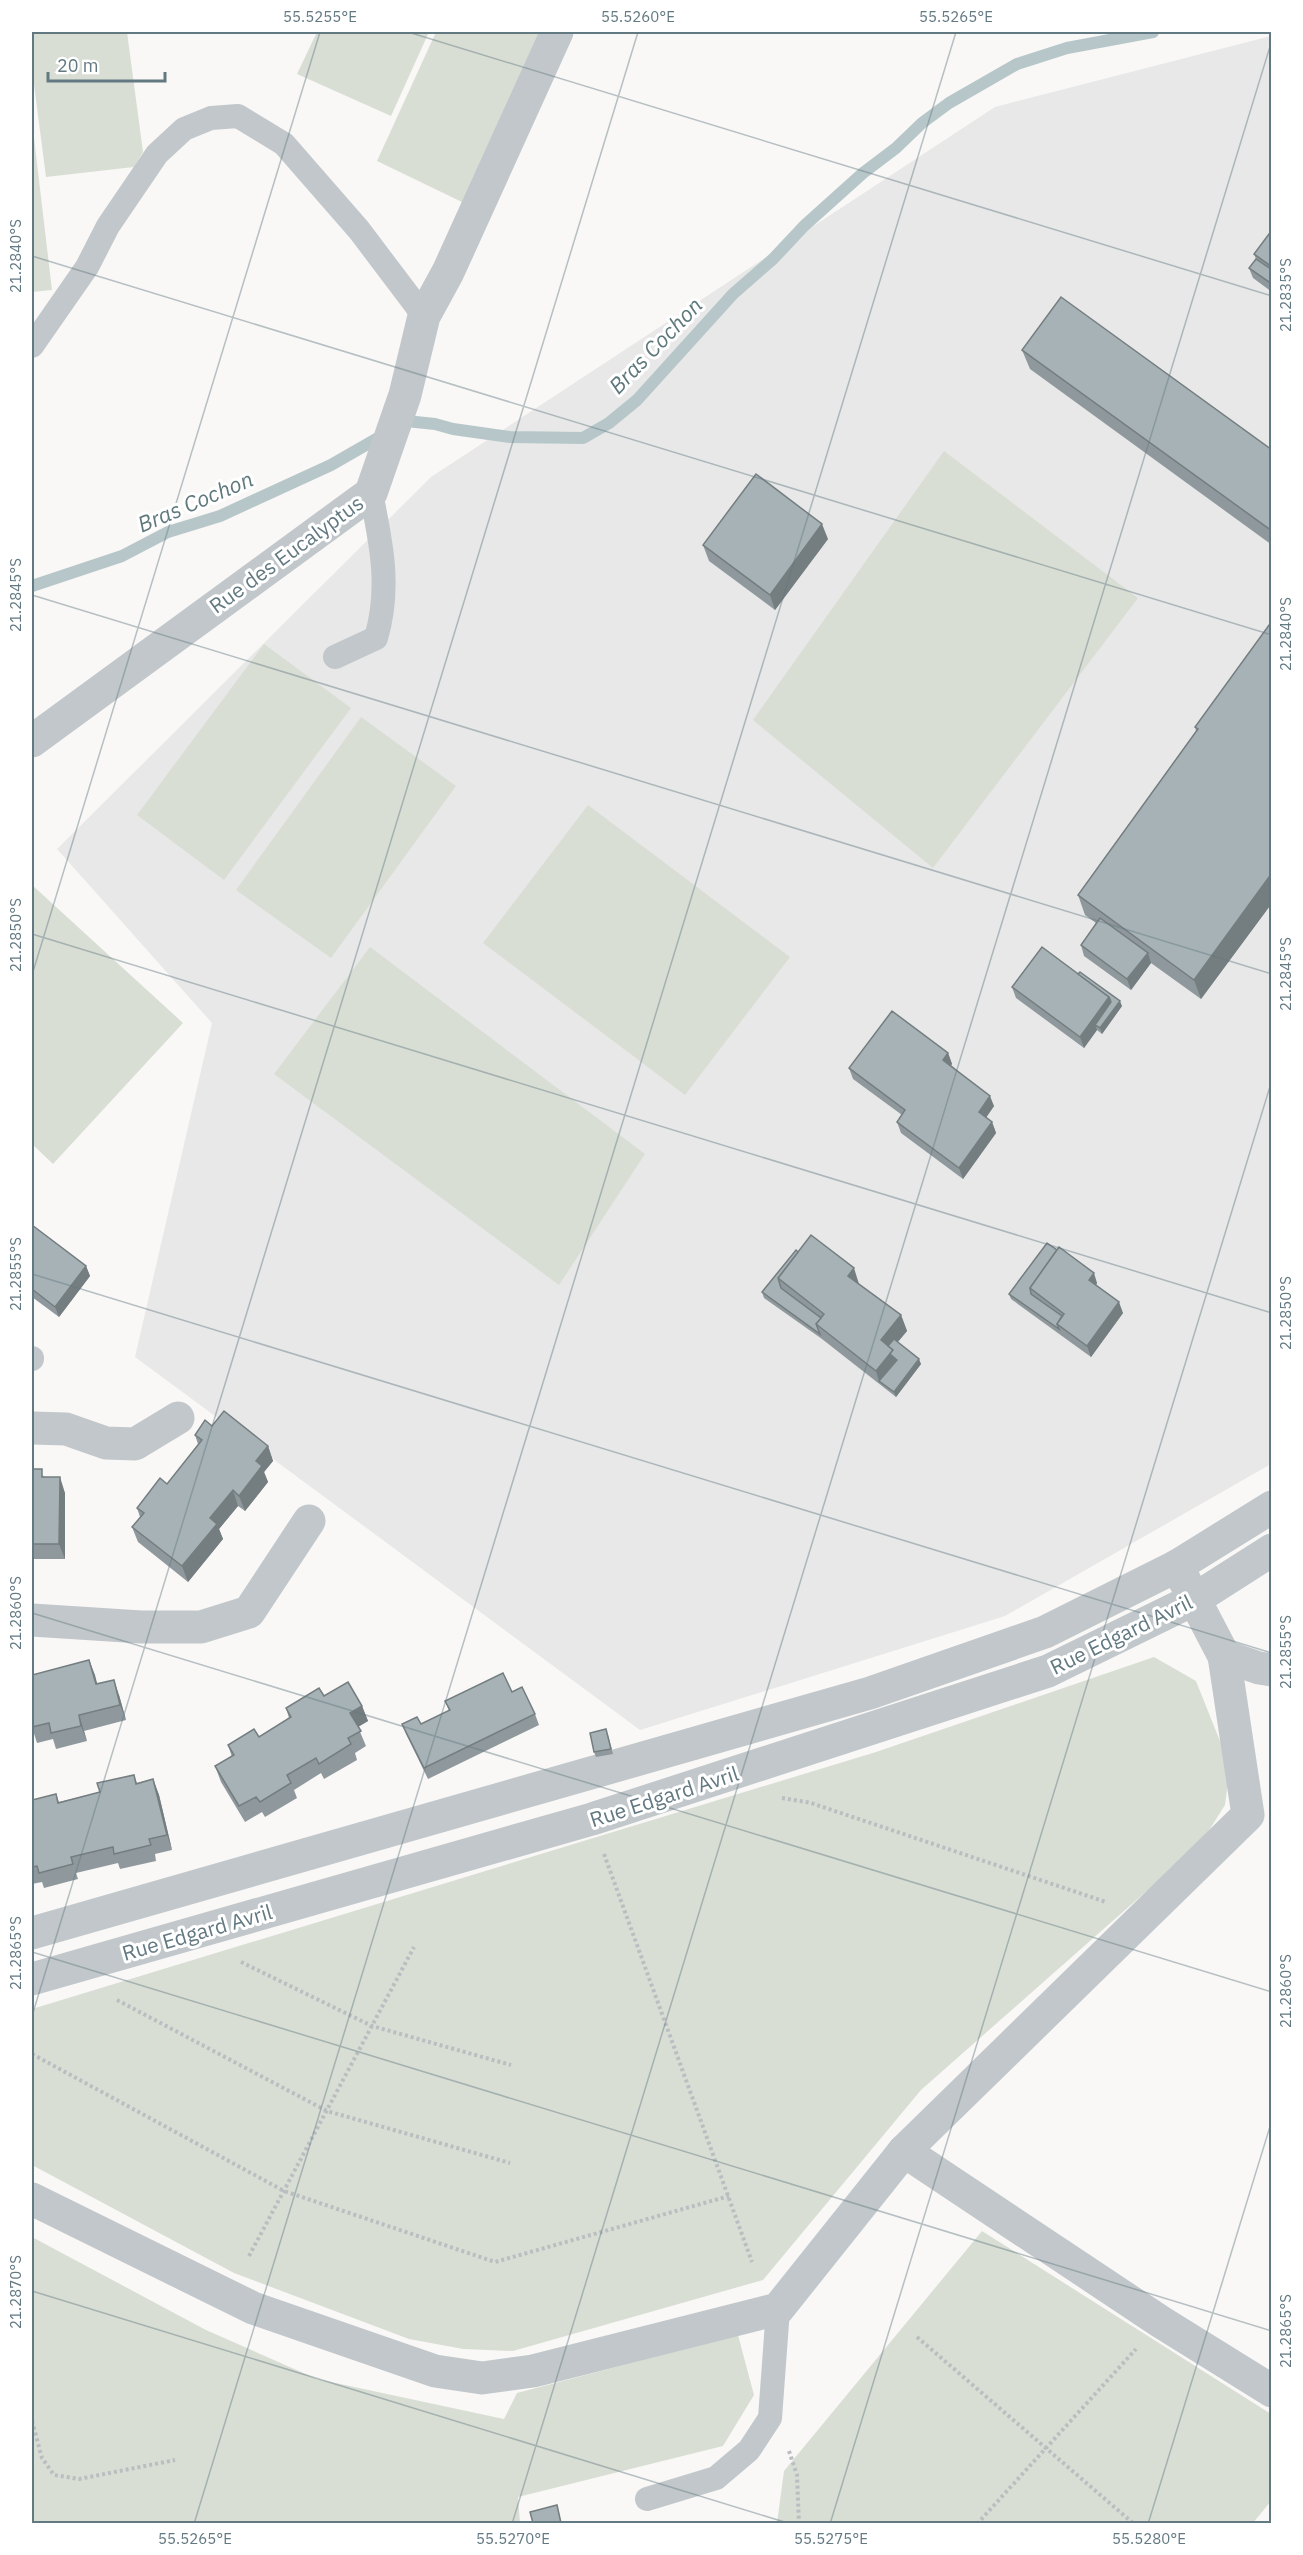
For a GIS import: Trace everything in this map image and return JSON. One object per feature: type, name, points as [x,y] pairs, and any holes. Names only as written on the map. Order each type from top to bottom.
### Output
[{"type":"street","name":"Rue des Eucalyptus","points":[[32,741],[371,493],[405,395],[424,316],[448,272],[557,32]]},
{"type":"street","points":[[32,1428],[66,1429],[106,1443],[135,1444],[178,1418]]},
{"type":"street","name":"Rue Edgard Avril","points":[[32,1933],[870,1693],[1045,1632],[1177,1566],[1272,1507]]},
{"type":"street","points":[[32,1620],[141,1627],[201,1627],[249,1612],[309,1521]]},
{"type":"street","name":"Rue Edgard Avril","points":[[32,1979],[592,1820],[1047,1671],[1196,1599],[1272,1550]]},
{"type":"street","points":[[32,2199],[253,2308],[435,2371],[482,2378],[533,2371],[778,2309],[904,2151],[1143,1915],[1248,1815],[1224,1656],[1177,1566]]},
{"type":"street","points":[[1224,1656],[1272,1670]]},
{"type":"street","points":[[904,2151],[1161,2322],[1272,2391]]},
{"type":"lane","points":[[32,346],[87,267],[108,226],[157,154],[184,129],[211,118],[238,116],[284,144],[359,230],[424,316]]},
{"type":"lane","points":[[335,657],[376,638],[382,617],[384,557],[371,493]]},
{"type":"lane","points":[[647,2499],[716,2478],[749,2450],[770,2418],[778,2309]]},
{"type":"path","points":[[775,1798],[784,1797],[811,1803],[1143,1915]]},
{"type":"path","points":[[615,1849],[604,1853],[752,2262]]},
{"type":"path","points":[[249,2256],[414,1947]]},
{"type":"path","points":[[241,1962],[372,2026],[511,2065]]},
{"type":"path","points":[[117,2000],[327,2111],[510,2163]]},
{"type":"path","points":[[32,2054],[284,2191],[495,2262],[729,2196]]},
{"type":"path","points":[[977,2523],[1161,2322]]},
{"type":"path","points":[[917,2337],[1134,2523]]},
{"type":"path","points":[[770,2418],[788,2449],[797,2475],[799,2523]]},
{"type":"path","points":[[32,2421],[42,2458],[54,2475],[79,2479],[175,2460]]},
{"type":"shaded area","points":[[32,32],[127,32],[143,152],[134,167],[46,177],[32,69]]},
{"type":"shaded area","points":[[317,32],[429,32],[391,116],[297,74]]},
{"type":"shaded area","points":[[436,32],[543,32],[464,203],[377,161]]},
{"type":"shaded area","points":[[1271,36],[1271,1464],[1005,1616],[640,1730],[135,1357],[212,1023],[57,849],[431,477],[995,107]]},
{"type":"shaded area","points":[[32,121],[52,290],[32,292]]},
{"type":"shaded area","points":[[944,451],[1138,598],[933,868],[753,720]]},
{"type":"shaded area","points":[[264,644],[351,708],[224,880],[137,815]]},
{"type":"shaded area","points":[[361,717],[456,786],[331,958],[236,890]]},
{"type":"shaded area","points":[[588,805],[790,957],[685,1095],[483,943]]},
{"type":"shaded area","points":[[32,885],[183,1023],[53,1164],[32,1144]]},
{"type":"shaded area","points":[[370,947],[645,1154],[559,1285],[274,1074]]},
{"type":"shaded area","points":[[1154,1657],[1196,1681],[1230,1766],[1225,1805],[1201,1843],[921,2090],[763,2280],[513,2351],[463,2349],[409,2339],[234,2273],[32,2165],[32,2009],[876,1752]]},
{"type":"shaded area","points":[[982,2231],[1271,2414],[1271,2501],[1253,2523],[777,2523],[784,2471]]},
{"type":"shaded area","points":[[32,2237],[206,2330],[317,2379],[504,2419],[517,2393],[738,2335],[754,2395],[723,2446],[518,2497],[520,2523],[32,2523]]},
{"type":"building","points":[[1272,230],[1272,267],[1254,254]]},
{"type":"building","points":[[1256,259],[1272,270],[1272,284],[1249,268]]},
{"type":"building","points":[[1061,297],[1272,450],[1272,531],[1022,350]]},
{"type":"building","points":[[756,474],[822,524],[770,595],[703,545]]},
{"type":"building","points":[[1272,621],[1272,873],[1194,980],[1078,895],[1198,729],[1195,727]]},
{"type":"building","points":[[1100,918],[1148,953],[1127,979],[1081,945]]},
{"type":"building","points":[[1042,947],[1109,997],[1080,1037],[1012,987]]},
{"type":"building","points":[[1080,972],[1120,1001],[1100,1028],[1095,1025],[1111,1002],[1109,997],[1078,974]]},
{"type":"building","points":[[892,1011],[948,1053],[943,1060],[990,1096],[979,1112],[992,1122],[959,1168],[897,1122],[905,1110],[849,1068]]},
{"type":"building","points":[[32,1225],[86,1266],[55,1307],[32,1289]]},
{"type":"building","points":[[811,1235],[854,1268],[848,1276],[901,1315],[881,1340],[893,1350],[876,1371],[816,1324],[824,1314],[778,1278]]},
{"type":"building","points":[[1047,1243],[1057,1250],[1030,1288],[1031,1294],[1062,1316],[1057,1324],[1059,1329],[1009,1294]]},
{"type":"building","points":[[1059,1247],[1094,1273],[1089,1280],[1119,1302],[1087,1346],[1057,1324],[1064,1314],[1030,1288]]},
{"type":"building","points":[[796,1250],[798,1252],[778,1278],[781,1288],[821,1318],[816,1324],[820,1334],[762,1292]]},
{"type":"building","points":[[894,1339],[919,1359],[894,1392],[879,1381],[897,1360],[890,1354],[893,1350],[888,1346]]},
{"type":"building","points":[[224,1411],[268,1446],[256,1461],[262,1466],[239,1496],[233,1490],[210,1518],[217,1524],[182,1566],[132,1527],[144,1513],[137,1508],[160,1478],[167,1484],[202,1440],[195,1435],[205,1420],[212,1426]]},
{"type":"building","points":[[32,1469],[42,1469],[42,1477],[60,1477],[59,1544],[32,1544]]},
{"type":"building","points":[[89,1660],[96,1684],[114,1680],[120,1705],[79,1715],[81,1726],[51,1733],[49,1723],[32,1727],[32,1675]]},
{"type":"building","points":[[503,1673],[512,1692],[522,1687],[535,1714],[424,1768],[402,1724],[417,1717],[421,1724],[450,1710],[445,1701]]},
{"type":"building","points":[[348,1682],[362,1706],[350,1713],[361,1731],[348,1738],[351,1744],[319,1764],[316,1758],[287,1775],[291,1783],[260,1802],[256,1797],[239,1806],[215,1766],[234,1755],[228,1745],[254,1729],[259,1737],[291,1717],[286,1708],[319,1688],[324,1696]]},
{"type":"building","points":[[606,1729],[611,1749],[594,1752],[590,1733]]},
{"type":"building","points":[[134,1775],[136,1784],[153,1779],[167,1835],[149,1839],[151,1845],[114,1854],[113,1847],[71,1857],[73,1864],[39,1873],[37,1866],[32,1867],[32,1800],[56,1794],[58,1803],[100,1792],[97,1783]]},
{"type":"building","points":[[557,2505],[561,2523],[533,2523],[530,2512]]},
{"type":"waterway","name":"Bras Cochon","points":[[400,425],[406,421],[510,437],[583,438],[609,423],[637,400],[733,294],[773,259],[804,226],[863,173],[949,103],[1017,64],[1067,48],[1153,32]]},
{"type":"waterway","name":"Bras Cochon","points":[[32,586],[122,556],[168,532],[220,516],[331,465],[385,434]]}]
